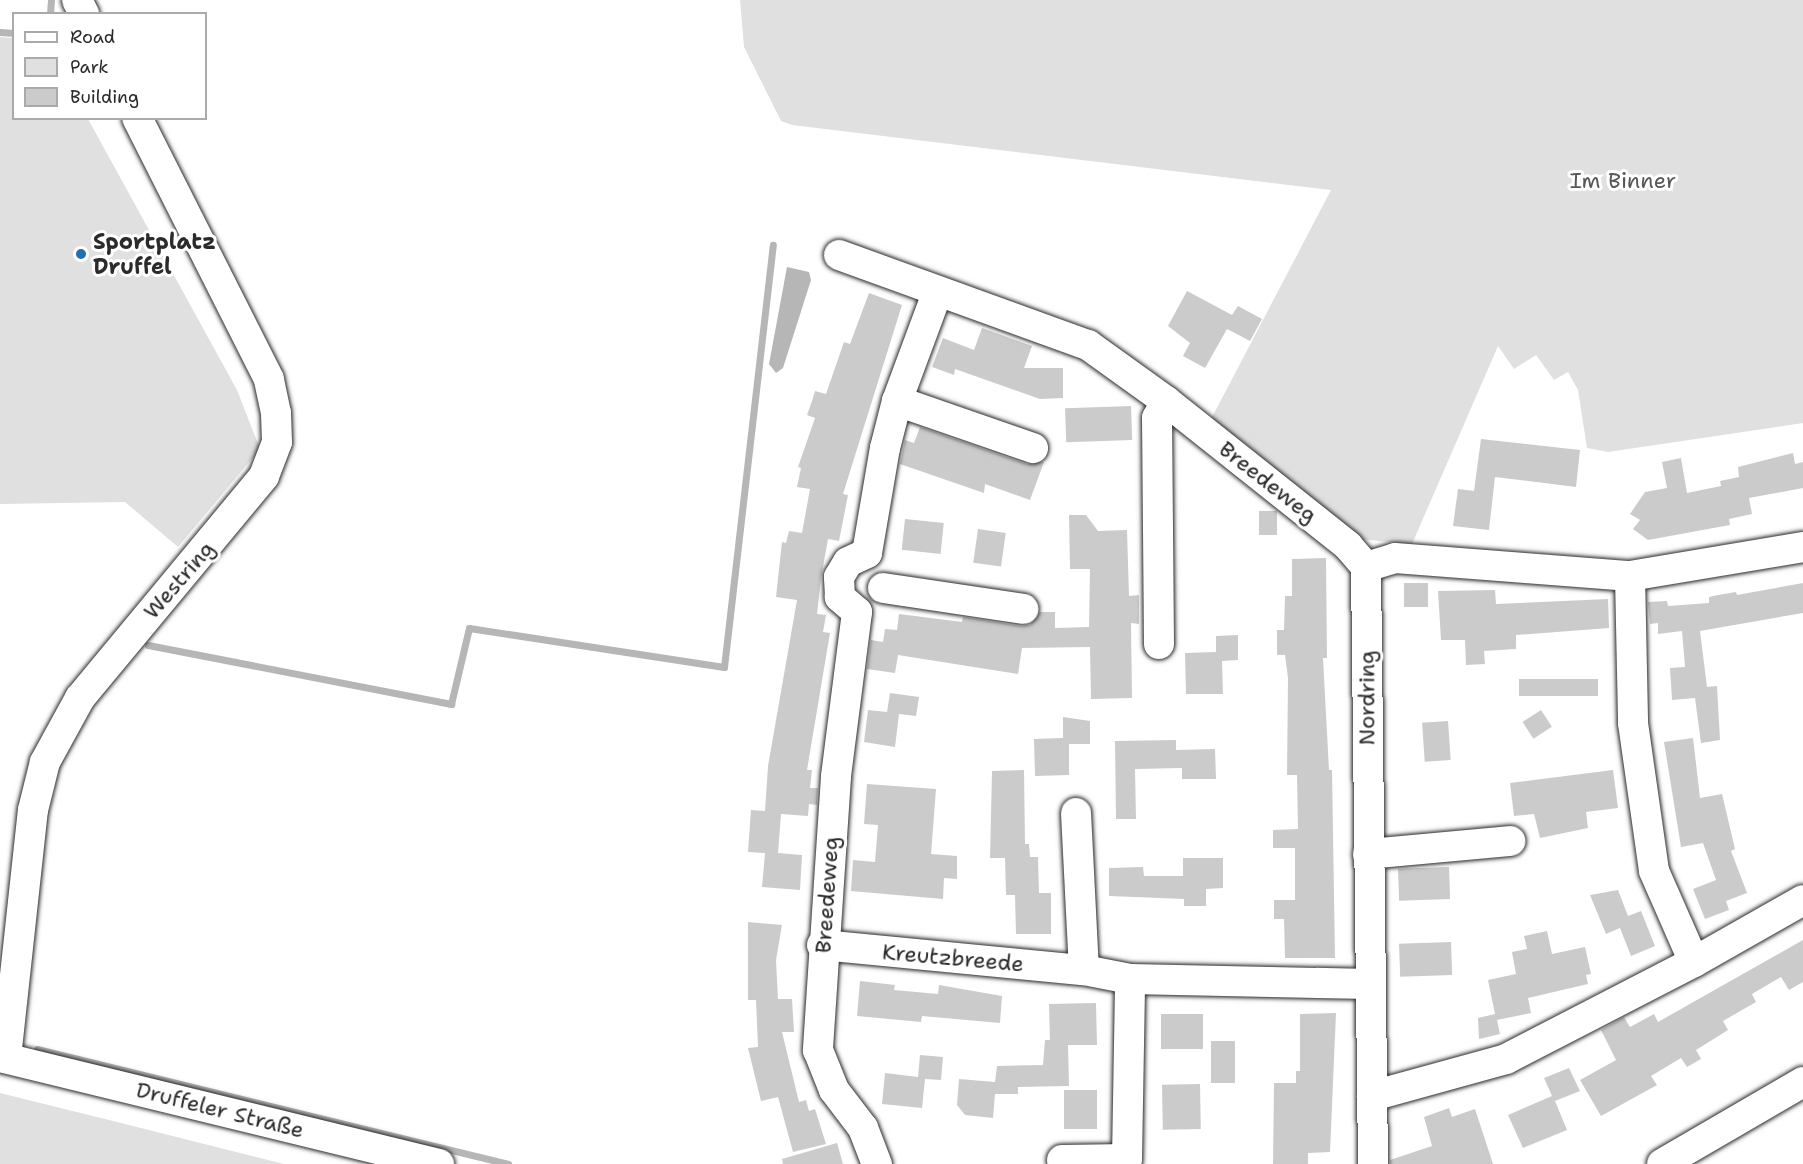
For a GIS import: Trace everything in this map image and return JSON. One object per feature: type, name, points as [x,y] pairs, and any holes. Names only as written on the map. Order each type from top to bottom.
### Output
[{"type":"street","name":"Westring","points":[[3,1057],[33,810],[45,762],[80,698],[258,484],[277,442],[276,413],[269,379],[138,120]]},
{"type":"street","name":"Breedeweg","points":[[838,255],[1088,345],[1166,401],[1348,546],[1366,567]]},
{"type":"street","points":[[867,554],[885,448],[897,401],[938,291]]},
{"type":"street","points":[[897,401],[1033,448]]},
{"type":"street","points":[[1158,644],[1156,418],[1166,401]]},
{"type":"street","points":[[1366,567],[1395,558],[1630,576],[1803,546]]},
{"type":"street","points":[[867,554],[880,567],[883,588],[872,605],[857,612],[840,597],[839,576],[848,562],[867,554]]},
{"type":"street","name":"Nordring","points":[[1366,567],[1373,1164]]},
{"type":"street","points":[[1630,576],[1633,723],[1654,871],[1694,962]]},
{"type":"street","points":[[883,588],[1023,609]]},
{"type":"street","name":"Breedeweg","points":[[857,612],[836,777],[822,945],[818,1050],[834,1090],[863,1128],[877,1164]]},
{"type":"street","points":[[1076,813],[1084,970]]},
{"type":"street","points":[[1368,854],[1510,841]]},
{"type":"street","points":[[1372,1096],[1506,1059],[1694,962],[1803,900]]},
{"type":"street","name":"Kreutzbreede","points":[[822,945],[1084,970],[1130,979],[1371,984]]},
{"type":"street","points":[[1062,1161],[1126,1159],[1130,979]]},
{"type":"street","name":"Druffeler Straße","points":[[3,1057],[436,1164]]},
{"type":"street","points":[[1662,1164],[1803,1082]]},
{"type":"green space","name":"Im Binner","points":[[740,0],[1803,0],[1803,423],[1608,452],[1587,448],[1578,390],[1568,372],[1554,380],[1536,355],[1514,369],[1498,346],[1412,544],[1358,539],[1210,421],[1331,190],[792,125],[781,121],[744,47]]},
{"type":"green space","name":"Sportplatz Druffel","points":[[0,37],[12,38],[12,120],[89,120],[237,390],[260,449],[178,547],[125,502],[0,504]]},
{"type":"green space","points":[[0,1093],[117,1122],[284,1164],[0,1164]]},
{"type":"shaded area","points":[[787,267],[809,272],[811,280],[783,368],[776,373],[769,364]]},
{"type":"building","points":[[1187,291],[1232,315],[1238,306],[1262,319],[1250,341],[1227,329],[1205,368],[1183,356],[1190,343],[1168,326]]},
{"type":"building","points":[[869,293],[902,305],[843,494],[848,495],[839,541],[828,539],[821,578],[817,614],[826,615],[823,632],[830,633],[807,770],[812,770],[810,788],[818,788],[817,805],[809,804],[808,816],[781,814],[778,853],[802,855],[800,890],[762,887],[765,853],[748,852],[751,810],[765,811],[768,766],[797,600],[776,597],[782,542],[786,543],[789,531],[802,533],[810,489],[797,487],[801,468],[798,467],[815,418],[807,415],[815,391],[826,394],[844,342],[850,344]]},
{"type":"building","points":[[982,328],[1032,346],[1024,368],[1063,368],[1063,398],[1040,399],[955,369],[954,375],[932,367],[943,338],[974,350]]},
{"type":"building","points":[[1131,406],[1132,440],[1066,442],[1065,408]]},
{"type":"building","points":[[920,427],[1027,464],[1044,462],[1030,500],[985,484],[984,493],[900,464],[905,440],[914,443]]},
{"type":"building","points":[[1481,439],[1580,450],[1576,487],[1495,477],[1489,530],[1453,526],[1458,489],[1474,491]]},
{"type":"building","points":[[1793,453],[1795,464],[1803,462],[1803,488],[1749,498],[1752,514],[1729,519],[1730,525],[1648,540],[1633,529],[1640,520],[1630,514],[1645,492],[1667,488],[1662,462],[1681,458],[1687,493],[1721,486],[1720,481],[1739,477],[1738,467]]},
{"type":"building","points":[[1259,511],[1277,511],[1277,535],[1259,535]]},
{"type":"building","points":[[1069,515],[1086,515],[1098,531],[1127,530],[1129,596],[1139,595],[1139,624],[1131,623],[1132,698],[1091,699],[1090,647],[1022,648],[1018,674],[898,655],[895,673],[867,669],[871,640],[883,642],[885,629],[897,630],[899,614],[962,622],[963,617],[1021,626],[1030,625],[1040,612],[1055,612],[1055,628],[1089,627],[1090,569],[1070,569]]},
{"type":"building","points":[[905,519],[944,523],[941,554],[902,550]]},
{"type":"building","points":[[978,529],[1006,533],[1001,567],[973,563]]},
{"type":"building","points":[[1326,558],[1327,658],[1323,658],[1329,770],[1332,770],[1335,958],[1285,958],[1284,919],[1274,919],[1274,900],[1295,900],[1295,848],[1273,848],[1273,830],[1298,829],[1297,775],[1287,775],[1288,678],[1285,655],[1277,655],[1277,630],[1284,630],[1285,596],[1292,596],[1292,559]]},
{"type":"building","points":[[1404,583],[1428,583],[1428,607],[1404,607]]},
{"type":"building","points":[[1803,583],[1803,613],[1700,631],[1707,687],[1717,686],[1720,740],[1701,743],[1695,698],[1672,700],[1670,668],[1685,667],[1682,631],[1658,634],[1658,623],[1650,624],[1648,602],[1667,601],[1668,606],[1709,603],[1709,597],[1718,595],[1736,592],[1737,595]]},
{"type":"building","points":[[1495,590],[1496,604],[1608,599],[1609,628],[1516,635],[1516,649],[1484,651],[1485,664],[1466,665],[1465,640],[1441,640],[1438,591]]},
{"type":"building","points":[[1238,635],[1238,660],[1222,661],[1223,694],[1186,694],[1185,653],[1216,652],[1216,636]]},
{"type":"building","points":[[1519,679],[1598,679],[1598,696],[1519,696]]},
{"type":"building","points":[[890,693],[919,697],[916,716],[899,714],[895,747],[864,742],[868,710],[887,712]]},
{"type":"building","points":[[1541,710],[1552,727],[1533,739],[1523,722]]},
{"type":"building","points":[[1063,717],[1090,721],[1090,744],[1069,744],[1069,775],[1035,776],[1034,739],[1063,738]]},
{"type":"building","points":[[1448,721],[1451,760],[1425,762],[1422,723]]},
{"type":"building","points":[[1693,738],[1700,798],[1722,794],[1735,849],[1731,851],[1747,893],[1726,901],[1729,910],[1705,919],[1693,889],[1716,880],[1703,843],[1681,847],[1664,742]]},
{"type":"building","points":[[1176,740],[1176,750],[1215,749],[1216,779],[1182,779],[1182,768],[1135,769],[1136,819],[1116,819],[1115,741]]},
{"type":"building","points":[[1024,770],[1025,844],[1029,844],[1030,857],[1038,857],[1039,893],[1051,893],[1051,934],[1016,934],[1015,895],[1006,895],[1005,858],[990,858],[992,771]]},
{"type":"building","points":[[1613,770],[1618,808],[1586,812],[1588,828],[1540,838],[1534,814],[1514,816],[1510,783]]},
{"type":"building","points":[[867,784],[936,789],[931,854],[957,856],[957,879],[944,878],[943,899],[851,891],[853,860],[875,862],[878,825],[864,824]]},
{"type":"building","points":[[1183,858],[1223,858],[1223,888],[1206,889],[1206,906],[1184,906],[1184,899],[1109,896],[1109,868],[1143,867],[1144,876],[1183,876]]},
{"type":"building","points":[[1449,867],[1450,899],[1399,901],[1398,869]]},
{"type":"building","points":[[1618,890],[1628,916],[1641,911],[1655,946],[1631,956],[1620,928],[1606,934],[1590,895]]},
{"type":"building","points":[[748,922],[782,925],[776,960],[778,999],[792,999],[794,1032],[782,1032],[799,1102],[806,1100],[809,1111],[815,1109],[826,1144],[793,1152],[778,1097],[761,1101],[748,1048],[758,1047],[756,1000],[748,1000]]},
{"type":"building","points":[[1547,931],[1552,954],[1585,947],[1591,974],[1586,975],[1588,984],[1528,998],[1531,1013],[1497,1020],[1500,1034],[1479,1039],[1478,1018],[1495,1014],[1488,980],[1516,974],[1512,952],[1527,949],[1524,936]]},
{"type":"building","points":[[1803,940],[1803,982],[1789,990],[1781,977],[1752,994],[1756,1002],[1723,1021],[1728,1030],[1696,1050],[1701,1059],[1687,1067],[1681,1058],[1651,1076],[1657,1085],[1601,1116],[1580,1080],[1616,1060],[1601,1030],[1624,1017],[1630,1027],[1654,1014],[1658,1022]]},
{"type":"building","points":[[1451,942],[1452,975],[1400,977],[1399,944]]},
{"type":"building","points":[[860,981],[895,985],[894,990],[938,994],[939,985],[1002,996],[1000,1023],[922,1016],[921,1022],[857,1016]]},
{"type":"building","points":[[1096,1003],[1097,1045],[1068,1045],[1069,1086],[1018,1087],[1018,1094],[995,1094],[993,1118],[965,1115],[957,1105],[959,1079],[995,1082],[997,1066],[1043,1065],[1045,1040],[1050,1040],[1049,1004]]},
{"type":"building","points":[[1336,1013],[1330,1152],[1308,1153],[1308,1164],[1273,1164],[1274,1083],[1296,1083],[1296,1071],[1300,1071],[1300,1014]]},
{"type":"building","points":[[1161,1014],[1203,1014],[1203,1049],[1161,1049]]},
{"type":"building","points":[[1211,1041],[1235,1041],[1235,1083],[1211,1083]]},
{"type":"building","points":[[920,1055],[943,1057],[941,1080],[925,1079],[922,1108],[882,1104],[885,1073],[918,1077]]},
{"type":"building","points":[[1569,1068],[1580,1091],[1555,1101],[1567,1130],[1523,1148],[1508,1115],[1552,1096],[1544,1078]]},
{"type":"building","points":[[1200,1084],[1201,1129],[1163,1130],[1162,1085]]},
{"type":"building","points":[[1064,1090],[1097,1090],[1097,1129],[1064,1129]]},
{"type":"building","points":[[1449,1108],[1452,1117],[1475,1109],[1493,1164],[1390,1164],[1390,1160],[1432,1146],[1424,1117]]},
{"type":"building","points":[[837,1143],[843,1164],[783,1164],[782,1159]]},
{"type":"waterway","points":[[50,12],[51,0]]},
{"type":"waterway","points":[[0,32],[12,33]]},
{"type":"waterway","points":[[148,645],[451,704],[469,628],[724,667],[773,245]]},
{"type":"waterway","points":[[37,1049],[508,1164]]},
{"type":"place","name":"Sportplatz Druffel","points":[[81,254]]}]
